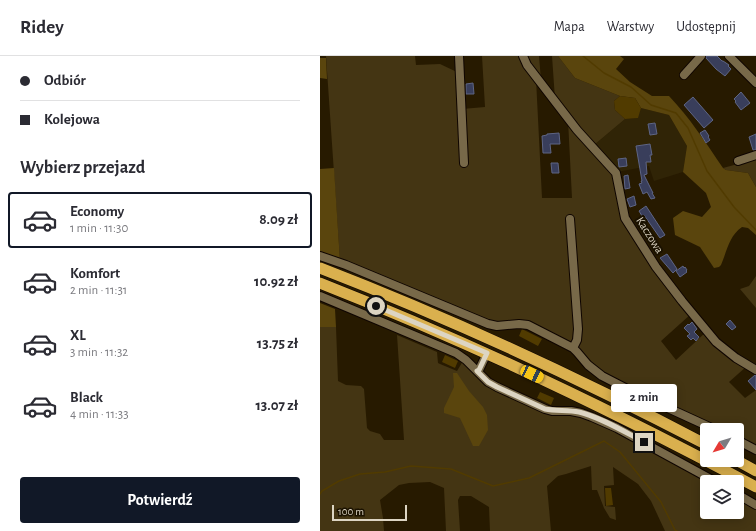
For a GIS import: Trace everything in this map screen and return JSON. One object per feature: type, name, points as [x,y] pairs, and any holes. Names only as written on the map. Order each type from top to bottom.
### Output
[{"type":"highway","points":[[320,268],[492,340],[566,374],[700,441]]},
{"type":"highway","points":[[320,283],[421,324],[487,353],[612,412],[756,487]]},
{"type":"highway","points":[[648,414],[700,436]]},
{"type":"highway","points":[[744,457],[756,463]]},
{"type":"highway","points":[[744,464],[756,471]]},
{"type":"street","points":[[459,56],[464,163]]},
{"type":"street","name":"Kaczowa","points":[[522,56],[526,65],[577,130],[616,173],[626,218],[656,267],[716,342],[736,358],[756,370]]},
{"type":"street","points":[[684,76],[702,56]]},
{"type":"street","points":[[729,56],[756,83]]},
{"type":"street","points":[[738,160],[756,154]]},
{"type":"street","points":[[570,219],[578,329],[577,340],[573,348]]},
{"type":"street","points":[[320,256],[353,268],[488,324],[497,326],[519,324],[528,325],[573,348],[588,365],[602,376],[701,423]]},
{"type":"street","points":[[320,296],[456,353],[466,360],[488,382],[497,387],[545,409],[581,413],[618,428],[703,475]]},
{"type":"street","points":[[477,371],[479,370],[487,353]]},
{"type":"street","points":[[744,444],[756,450]]},
{"type":"street","points":[[744,498],[756,505]]},
{"type":"shaded area","points":[[326,56],[415,56],[416,65],[440,64],[459,73],[462,109],[485,107],[482,56],[520,56],[536,79],[542,198],[572,198],[568,120],[614,174],[624,218],[691,314],[661,341],[676,360],[706,332],[747,366],[729,382],[745,398],[756,390],[756,447],[744,441],[744,423],[706,423],[602,374],[549,333],[493,323],[340,261]]},
{"type":"shaded area","points":[[525,56],[539,56],[541,80]]},
{"type":"shaded area","points":[[552,56],[558,56],[575,78],[620,96],[614,101],[615,110],[625,119],[594,145],[555,99]]},
{"type":"shaded area","points":[[558,56],[620,56],[624,59],[616,69],[630,82],[652,96],[669,96],[691,122],[723,168],[726,170],[748,173],[756,187],[756,235],[748,228],[742,227],[731,239],[721,265],[714,268],[700,247],[675,235],[673,218],[683,211],[702,217],[711,207],[706,193],[683,172],[687,146],[669,115],[641,108],[635,98],[620,96],[575,78]]},
{"type":"shaded area","points":[[320,58],[326,58],[327,79],[320,78]]},
{"type":"shaded area","points":[[620,96],[635,98],[641,108],[638,118],[625,119],[615,110],[614,101]]},
{"type":"shaded area","points":[[641,108],[669,115],[687,146],[683,172],[654,181],[649,166],[617,172],[594,145],[625,119],[637,118]]},
{"type":"shaded area","points":[[756,159],[756,187],[748,173],[726,170],[723,168]]},
{"type":"shaded area","points":[[334,168],[340,261],[320,253],[320,169]]},
{"type":"shaded area","points":[[756,276],[756,308],[740,289],[749,286]]},
{"type":"shaded area","points":[[320,303],[335,309],[336,327],[320,327]]},
{"type":"shaded area","points":[[320,327],[336,327],[338,381],[346,385],[361,386],[364,389],[367,428],[370,431],[380,434],[384,440],[404,440],[397,335],[437,352],[438,363],[440,364],[457,371],[463,361],[483,380],[545,410],[595,419],[700,476],[700,519],[744,519],[744,501],[756,507],[756,531],[665,531],[651,501],[638,484],[613,467],[614,485],[604,486],[605,506],[615,507],[616,520],[610,518],[604,508],[597,490],[592,490],[591,466],[558,476],[547,486],[551,531],[490,531],[489,507],[471,496],[460,496],[458,500],[460,531],[446,531],[444,488],[430,482],[399,485],[380,500],[384,531],[320,531]]},
{"type":"shaded area","points":[[522,329],[542,339],[538,346],[519,336]]},
{"type":"shaded area","points":[[445,355],[458,361],[455,368],[442,362]]},
{"type":"shaded area","points":[[453,373],[457,373],[469,391],[483,407],[487,415],[488,430],[479,446],[473,446],[460,418],[444,413],[444,408],[454,387]]},
{"type":"shaded area","points":[[540,392],[554,398],[551,405],[537,398]]},
{"type":"shaded area","points":[[605,488],[611,488],[613,505],[606,506]]},
{"type":"building","points":[[706,56],[717,56],[729,65],[728,66],[731,69],[725,76],[716,69],[706,58]]},
{"type":"building","points":[[473,83],[474,94],[466,94],[466,84]]},
{"type":"building","points":[[741,92],[750,103],[741,110],[734,99]]},
{"type":"building","points":[[693,97],[713,120],[704,128],[684,105]]},
{"type":"building","points":[[655,123],[657,134],[650,135],[648,124]]},
{"type":"building","points":[[705,130],[710,140],[706,143],[700,133]]},
{"type":"building","points":[[559,133],[560,144],[550,144],[551,153],[543,153],[542,136]]},
{"type":"building","points":[[756,134],[756,150],[753,150],[749,137]]},
{"type":"building","points":[[650,144],[652,155],[650,155],[651,162],[646,162],[647,174],[644,175],[655,198],[651,199],[647,192],[643,194],[639,184],[642,183],[642,181],[636,146]]},
{"type":"building","points":[[626,158],[627,166],[619,167],[618,159]]},
{"type":"building","points":[[551,163],[558,163],[559,173],[552,173]]},
{"type":"building","points":[[628,175],[630,188],[625,189],[624,176]]},
{"type":"building","points":[[634,196],[636,205],[630,207],[627,199]]},
{"type":"building","points":[[646,206],[665,235],[660,238],[644,215],[642,216],[639,211]]},
{"type":"building","points":[[667,254],[677,269],[673,273],[660,258]]},
{"type":"building","points":[[683,266],[687,272],[680,277],[676,271]]},
{"type":"building","points":[[730,320],[736,327],[732,330],[726,324]]},
{"type":"building","points":[[692,322],[697,329],[694,332],[699,337],[696,341],[693,338],[691,340],[687,336],[690,334],[684,328]]},
{"type":"building","points":[[756,375],[756,390],[748,381]]},
{"type":"waterway","points":[[583,56],[604,73],[631,87],[651,105],[676,113],[688,128],[707,171],[734,207],[756,230]]},
{"type":"waterway","points":[[320,494],[322,491],[339,481],[360,474],[385,472],[411,466],[451,469],[493,486],[529,478],[604,441],[620,452],[661,502],[675,530],[677,531]]},
{"type":"route","points":[[376,306],[487,353],[479,370],[477,371],[488,382],[497,387],[545,409],[571,411],[592,417],[618,428],[644,442]]}]
